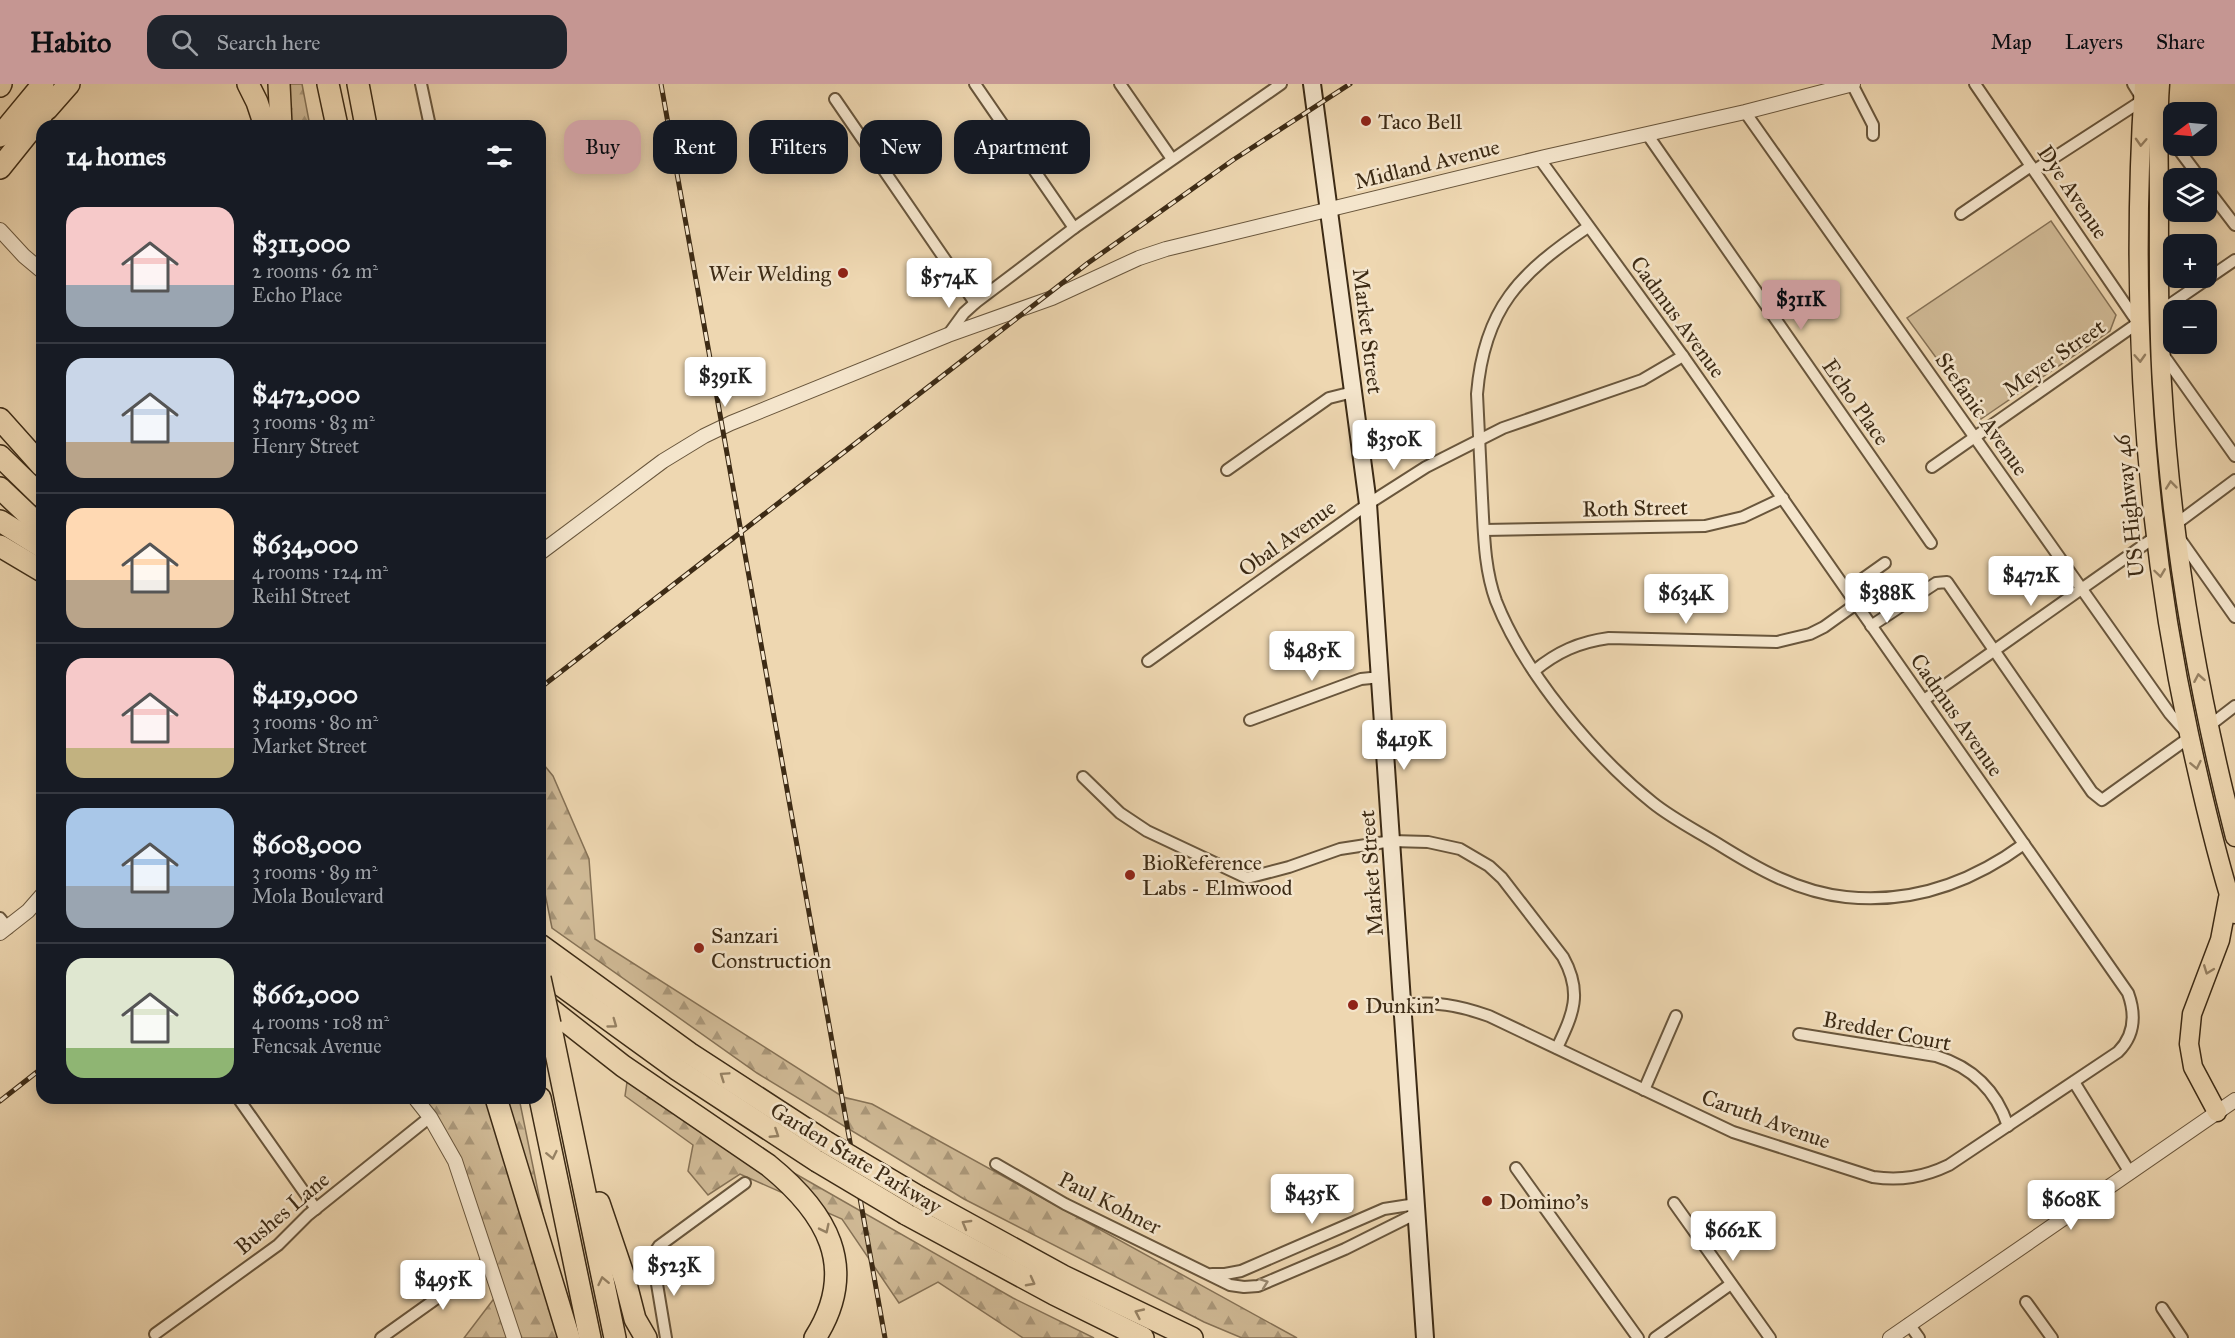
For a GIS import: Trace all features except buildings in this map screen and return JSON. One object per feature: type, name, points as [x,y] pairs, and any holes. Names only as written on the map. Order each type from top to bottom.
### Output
[{"type":"highway","points":[[0,136],[43,84]]},
{"type":"highway","points":[[38,120],[69,84]]},
{"type":"highway","points":[[248,84],[263,120]]},
{"type":"highway","points":[[258,84],[271,120]]},
{"type":"highway","points":[[279,84],[281,120]]},
{"type":"highway","points":[[328,84],[336,120]]},
{"type":"highway","points":[[360,84],[365,118]]},
{"type":"highway","name":"US Highway 46","points":[[2160,84],[2158,121],[2160,155],[2159,312],[2163,395],[2176,529],[2182,577],[2209,726],[2235,837]]},
{"type":"highway","name":"US Highway 46","points":[[2144,92],[2138,228],[2138,323],[2144,432],[2155,537],[2164,609],[2202,796],[2235,914]]},
{"type":"highway","points":[[0,168],[36,123]]},
{"type":"highway","points":[[0,419],[36,459]]},
{"type":"highway","points":[[0,456],[36,491]]},
{"type":"highway","points":[[0,488],[36,522]]},
{"type":"highway","points":[[0,521],[36,543]]},
{"type":"highway","points":[[0,546],[36,567]]},
{"type":"highway","points":[[2217,1112],[2193,1067],[2189,1044],[2192,1014],[2220,940],[2228,893]]},
{"type":"highway","name":"Garden State Parkway","points":[[546,949],[689,1053],[826,1142],[919,1197],[1054,1271],[1192,1338]]},
{"type":"highway","name":"Garden State Parkway","points":[[546,974],[678,1070],[817,1161],[906,1214],[1054,1294],[1143,1338]]},
{"type":"highway","points":[[546,1006],[615,1338]]},
{"type":"highway","points":[[546,1006],[623,1066],[768,1165],[790,1183],[807,1202],[823,1224],[833,1248],[837,1273],[835,1295],[826,1320],[815,1338]]},
{"type":"highway","points":[[492,1104],[532,1220]]},
{"type":"highway","points":[[498,1104],[569,1338]]},
{"type":"highway","points":[[541,1104],[590,1338]]},
{"type":"highway","points":[[568,1112],[635,1319],[646,1338]]},
{"type":"main road","name":"Market Street","points":[[1312,84],[1368,504],[1425,1338]]},
{"type":"street","points":[[421,84],[429,120]]},
{"type":"street","points":[[975,84],[1074,228]]},
{"type":"street","points":[[1120,84],[1172,159]]},
{"type":"street","points":[[1853,84],[1873,125],[1873,135]]},
{"type":"street","name":"Midland Avenue","points":[[546,544],[663,461],[704,436],[948,335],[1052,298],[1139,258],[1166,249],[1539,158],[1745,112],[1853,84]]},
{"type":"street","name":"Dye Avenue","points":[[1974,84],[2138,323]]},
{"type":"street","points":[[1961,214],[2144,92],[2133,84]]},
{"type":"street","points":[[948,335],[964,313],[975,303],[1074,228],[1275,85]]},
{"type":"street","points":[[835,99],[975,303]]},
{"type":"street","name":"Stefanic Avenue","points":[[1745,112],[2170,714],[2190,737]]},
{"type":"street","points":[[2158,121],[2163,128]]},
{"type":"street","name":"Echo Place","points":[[1647,134],[1931,543]]},
{"type":"street","name":"Cadmus Avenue","points":[[1539,158],[1683,356],[2128,993],[2134,1018],[2132,1029],[2122,1048],[2074,1082]]},
{"type":"street","points":[[2217,201],[2235,225]]},
{"type":"street","points":[[1587,226],[1534,266],[1515,288],[1497,316],[1488,337],[1478,378],[1479,438],[1488,573],[1495,598],[1512,636],[1534,671],[1598,751],[1654,804],[1756,868],[1802,887],[1846,897],[1870,898],[1920,894],[1971,877],[2024,844]]},
{"type":"street","points":[[0,230],[36,266]]},
{"type":"street","points":[[2159,312],[2235,260]]},
{"type":"street","name":"Meyer Street","points":[[1932,466],[2138,323]]},
{"type":"street","points":[[2161,351],[2235,456]]},
{"type":"street","name":"Obal Avenue","points":[[1148,661],[1368,504],[1426,467],[1479,438],[1503,428],[1642,380],[1683,356]]},
{"type":"street","points":[[1227,470],[1329,398],[1353,392]]},
{"type":"street","points":[[2235,480],[2176,529],[2235,617]]},
{"type":"street","name":"Roth Street","points":[[1484,530],[1705,526],[1743,517],[1782,498]]},
{"type":"street","points":[[1924,700],[2081,587],[2155,537]]},
{"type":"street","points":[[1847,590],[1885,563]]},
{"type":"street","points":[[1871,626],[1936,583],[1947,582],[2092,792],[2102,800],[2190,737]]},
{"type":"street","points":[[1534,671],[1562,651],[1593,640],[1609,638],[1737,640],[1759,643],[1792,639],[1824,627],[1856,604]]},
{"type":"street","points":[[1250,720],[1361,679],[1381,677]]},
{"type":"street","points":[[2209,726],[2235,706]]},
{"type":"street","points":[[1083,777],[1120,813],[1148,831],[1247,878],[1289,867],[1340,849],[1392,841],[1428,842],[1460,849],[1476,857],[1502,878],[1563,957],[1573,979],[1574,1006],[1571,1019],[1557,1048]]},
{"type":"street","points":[[2,927],[28,911],[36,903]]},
{"type":"street","name":"Caruth Avenue","points":[[1402,1005],[1427,1002],[1469,1009],[1489,1016],[1733,1132],[1873,1177],[1888,1179],[1920,1176],[1949,1164],[2074,1082]]},
{"type":"street","points":[[1644,1090],[1677,1016]]},
{"type":"street","name":"Bredder Court","points":[[1799,1034],[1951,1060],[1966,1069],[1989,1089],[2008,1126]]},
{"type":"street","points":[[2074,1082],[2129,1171]]},
{"type":"street","points":[[1890,1338],[2235,1100]]},
{"type":"street","points":[[242,1104],[316,1209]]},
{"type":"street","points":[[420,1104],[430,1117],[455,1161],[514,1338]]},
{"type":"street","name":"Bushes Lane","points":[[155,1334],[278,1245],[316,1209],[430,1117]]},
{"type":"street","name":"Paul Kohner","points":[[996,1164],[1065,1204],[1230,1285],[1244,1287],[1258,1286],[1345,1249],[1417,1208]]},
{"type":"street","points":[[1516,1168],[1638,1338]]},
{"type":"street","points":[[666,1338],[653,1260],[659,1246],[745,1183]]},
{"type":"street","points":[[1674,1203],[1770,1338]]},
{"type":"street","points":[[1209,1274],[1241,1271],[1384,1209],[1417,1208]]},
{"type":"street","points":[[381,1338],[489,1261]]},
{"type":"street","points":[[1655,1338],[1731,1284]]},
{"type":"street","points":[[2026,1302],[2052,1338]]},
{"type":"street","points":[[2162,1308],[2182,1338]]},
{"type":"street","points":[[1909,1324],[1919,1338]]},
{"type":"green space","points":[[284,84],[302,84],[309,120],[284,120]]},
{"type":"green space","points":[[2051,221],[2116,315],[2110,331],[1981,419],[1907,318]]},
{"type":"green space","points":[[546,767],[553,776],[589,859],[595,939],[843,1097],[872,1104],[1297,1338],[1242,1338],[1204,1322],[964,1199],[757,1073],[552,928],[546,898]]},
{"type":"green space","points":[[630,1062],[787,1169],[1013,1298],[1094,1338],[1023,1338],[938,1282],[899,1303],[842,1219],[740,1174],[708,1195],[688,1171],[693,1145],[625,1096]]},
{"type":"green space","points":[[418,1104],[520,1104],[568,1338],[464,1338],[499,1292],[467,1195]]},
{"type":"railway","points":[[661,84],[885,1338]]},
{"type":"railway","points":[[546,683],[1088,263],[1233,160],[1350,84]]},
{"type":"railway","points":[[0,1101],[36,1073]]},
{"type":"place","name":"Taco Bell","points":[[1366,121]]},
{"type":"place","name":"Weir Welding","points":[[843,273]]},
{"type":"place","name":"BioReference Labs - Elmwood","points":[[1130,875]]},
{"type":"place","name":"Sanzari Construction","points":[[699,948]]},
{"type":"place","name":"Dunkin'","points":[[1353,1005]]},
{"type":"place","name":"Domino's","points":[[1487,1201]]}]
